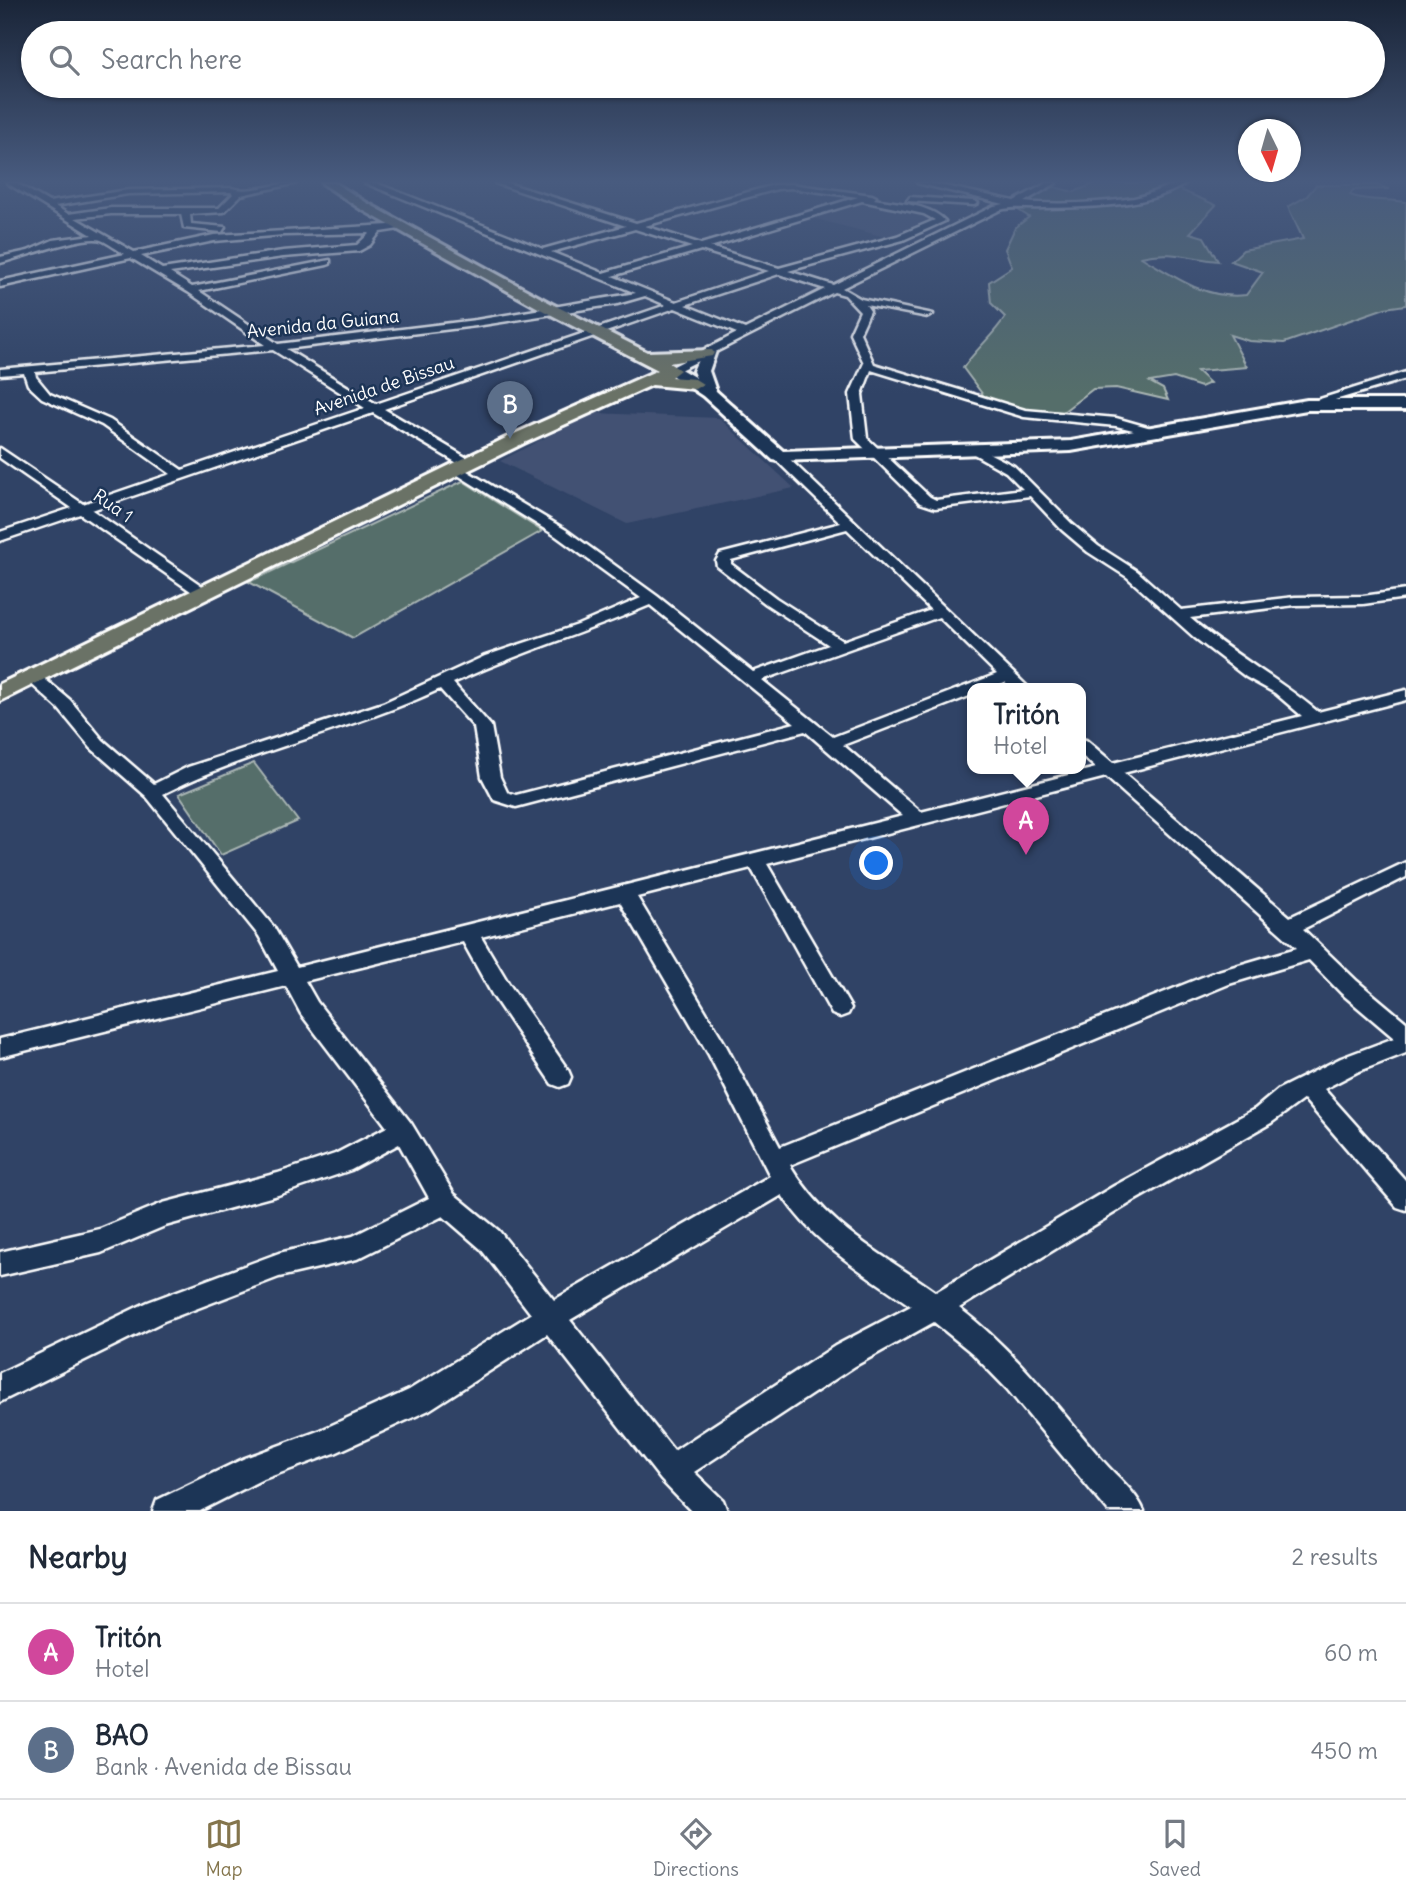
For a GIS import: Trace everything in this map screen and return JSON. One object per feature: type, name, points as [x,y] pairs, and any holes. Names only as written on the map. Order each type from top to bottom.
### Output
[{"type":"main road","points":[[453,254],[637,355],[672,370]]},
{"type":"main road","points":[[637,355],[670,358],[708,352]]},
{"type":"main road","points":[[637,355],[644,382]]},
{"type":"main road","points":[[0,694],[462,467],[672,370]]},
{"type":"main road","points":[[644,382],[702,388]]},
{"type":"street","points":[[0,260],[29,254]]},
{"type":"street","points":[[131,254],[191,290],[305,368],[376,408],[561,533],[652,599],[831,744],[917,818]]},
{"type":"street","points":[[0,284],[145,254]]},
{"type":"street","points":[[160,272],[289,254]]},
{"type":"street","points":[[546,254],[746,333]]},
{"type":"street","points":[[603,276],[680,254]]},
{"type":"street","points":[[723,254],[837,288],[858,300],[929,314]]},
{"type":"street","name":"Avenida de Bissau","points":[[0,537],[676,305],[844,254]]},
{"type":"street","points":[[672,370],[906,254]]},
{"type":"street","points":[[191,290],[327,262]]},
{"type":"street","name":"Avenida da Guiana","points":[[0,372],[388,335],[617,301],[647,293]]},
{"type":"street","points":[[858,300],[864,311],[855,327],[856,340],[869,366],[1024,413],[1116,422],[1159,432]]},
{"type":"street","points":[[702,388],[701,371],[708,352]]},
{"type":"street","points":[[869,366],[859,384],[856,405],[861,439],[925,500],[935,504],[1033,492]]},
{"type":"street","points":[[30,369],[29,377],[43,393],[57,402],[96,416],[180,475]]},
{"type":"street","points":[[672,370],[702,388],[779,456],[1016,683]]},
{"type":"street","points":[[779,456],[1071,446],[1307,405],[1406,375]]},
{"type":"street","points":[[1307,405],[1380,402],[1406,405]]},
{"type":"street","points":[[1010,469],[1020,447]]},
{"type":"street","points":[[971,449],[1010,469],[1068,527],[1093,548],[1132,574],[1175,615],[1231,660],[1272,684],[1315,718]]},
{"type":"street","name":"Rua 1","points":[[0,452],[204,593]]},
{"type":"street","points":[[841,646],[771,601],[724,566],[723,561],[725,557],[749,549],[851,524]]},
{"type":"street","points":[[1175,615],[1295,601],[1363,600],[1406,594]]},
{"type":"street","points":[[152,792],[194,771],[389,707],[491,659],[583,628],[652,599]]},
{"type":"street","points":[[749,679],[942,611]]},
{"type":"street","points":[[987,683],[1008,675]]},
{"type":"street","points":[[34,678],[64,704],[97,744],[152,792],[266,931],[309,1008],[403,1130],[445,1202],[490,1240],[671,1470],[712,1511]]},
{"type":"street","points":[[442,681],[482,726],[491,777],[499,796],[516,801],[778,735],[806,724]]},
{"type":"street","points":[[831,744],[967,691]]},
{"type":"street","points":[[0,1048],[468,933],[1406,695]]},
{"type":"street","points":[[1086,750],[1406,1035]]},
{"type":"street","points":[[755,859],[840,1008]]},
{"type":"street","points":[[1288,928],[1406,869]]},
{"type":"street","points":[[624,892],[708,1032],[780,1170],[813,1220],[833,1237],[968,1331],[1000,1361],[1129,1511]]},
{"type":"street","points":[[468,933],[501,990],[560,1077]]},
{"type":"street","points":[[168,1511],[255,1468],[383,1419],[419,1400],[780,1170],[1223,978],[1314,951]]},
{"type":"street","points":[[671,1470],[845,1356],[934,1308],[1123,1194],[1262,1116],[1287,1096],[1349,1065],[1406,1043]]},
{"type":"street","points":[[1307,1086],[1406,1199]]},
{"type":"street","points":[[0,1264],[101,1241],[163,1215],[278,1184],[377,1146],[403,1130]]},
{"type":"street","points":[[0,1388],[157,1311],[279,1265],[357,1247],[445,1202]]},
{"type":"shaded area","points":[[593,413],[719,418],[794,488],[627,524],[500,461]]},
{"type":"green space","points":[[1007,254],[1214,254],[1218,261],[1170,254],[1141,257],[1191,285],[1231,296],[1246,295],[1263,272],[1231,261],[1239,254],[1406,254],[1406,305],[1385,308],[1284,343],[1249,341],[1230,335],[1247,367],[1197,371],[1210,383],[1201,387],[1174,378],[1150,382],[1163,389],[1168,400],[1116,388],[1093,389],[1055,418],[986,399],[963,368],[1005,317],[991,303],[989,282],[1012,267]]},
{"type":"green space","points":[[463,481],[542,531],[353,638],[249,582]]},
{"type":"green space","points":[[254,763],[298,821],[221,855],[179,794]]},
{"type":"place","name":"BAO","points":[[510,439]]},
{"type":"place","name":"Tritón","points":[[1026,855]]}]
